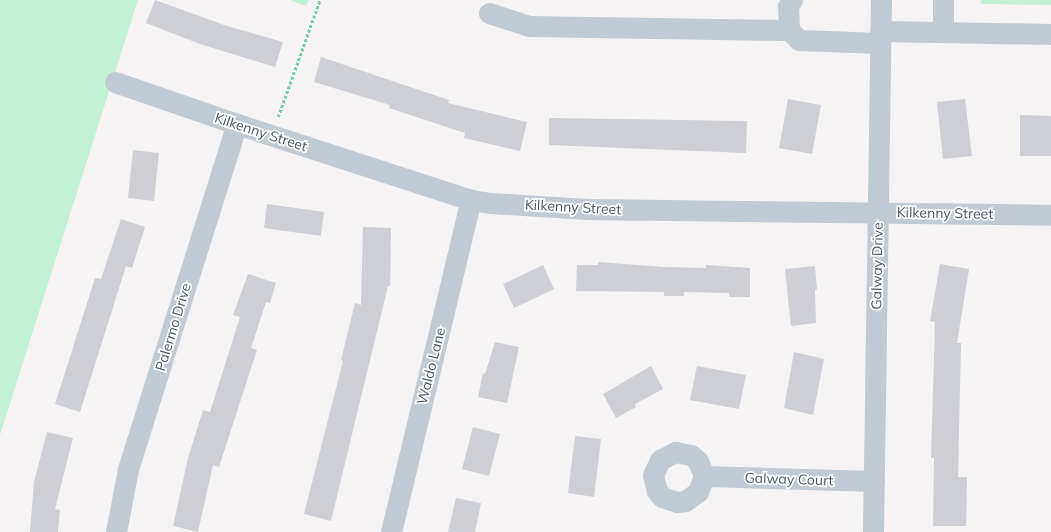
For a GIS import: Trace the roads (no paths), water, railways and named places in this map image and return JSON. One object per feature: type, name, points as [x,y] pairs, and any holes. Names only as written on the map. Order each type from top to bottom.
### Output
[{"type":"street","points":[[792,0],[788,6],[789,30],[799,40],[880,37],[943,32],[1051,34]]},
{"type":"street","name":"Galway Drive","points":[[873,532],[881,0]]},
{"type":"street","points":[[943,0],[943,32]]},
{"type":"street","points":[[489,13],[529,26],[789,30]]},
{"type":"street","name":"Kilkenny Street","points":[[115,82],[236,124],[471,200],[587,209],[1051,215]]},
{"type":"street","name":"Palermo Drive","points":[[116,532],[128,469],[236,124]]},
{"type":"street","name":"Waldo Lane","points":[[391,532],[471,200]]},
{"type":"street","name":"Galway Court","points":[[704,476],[874,481]]}]
